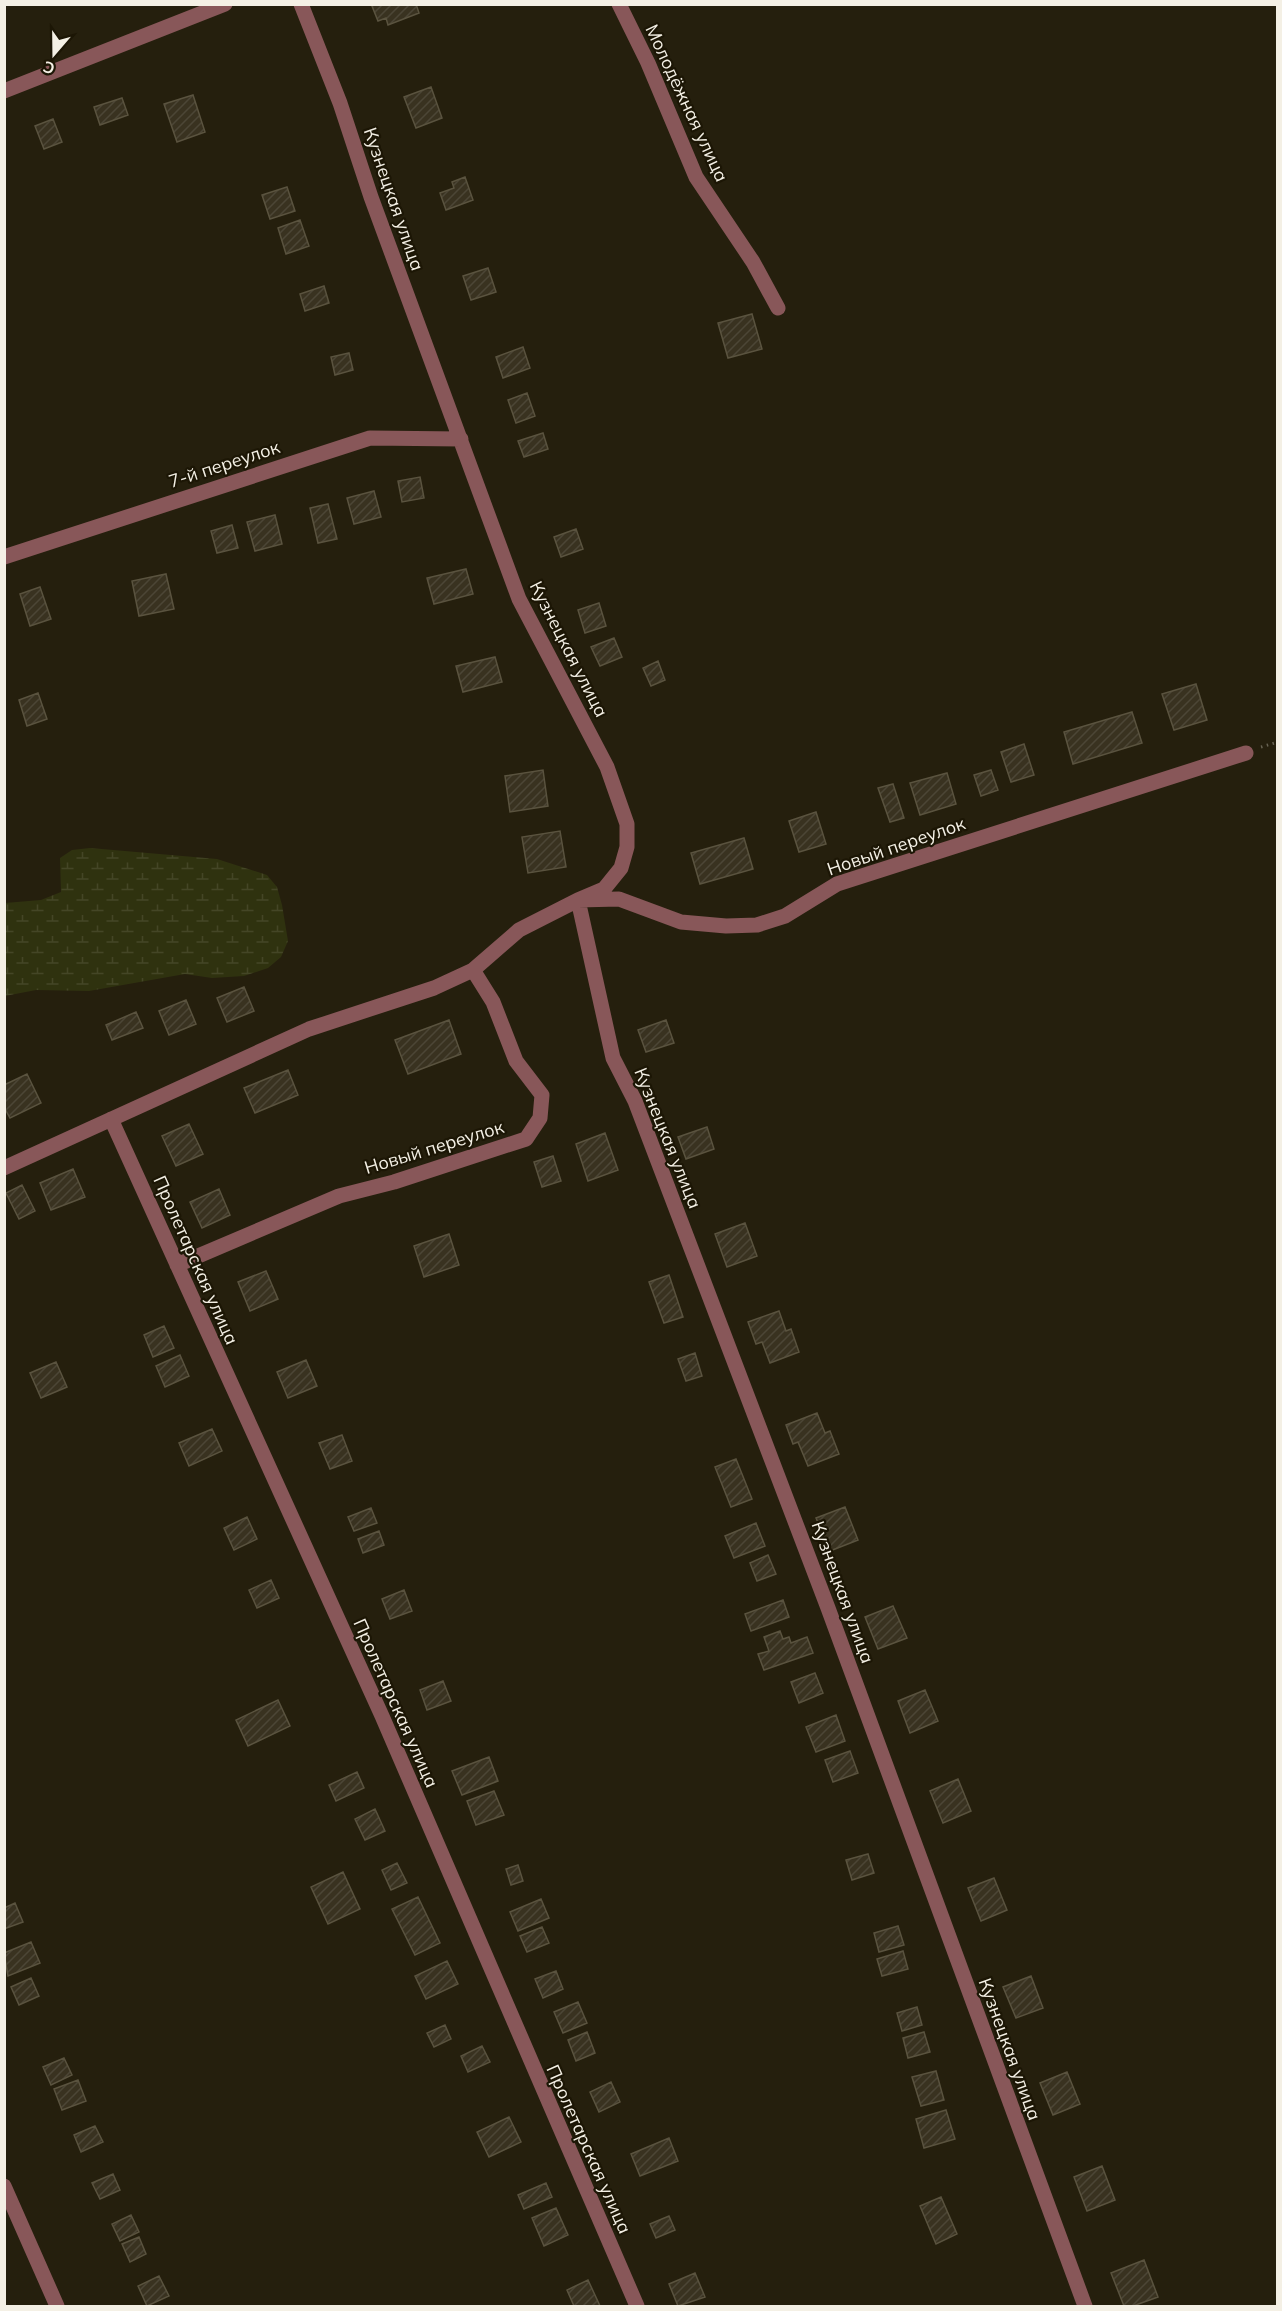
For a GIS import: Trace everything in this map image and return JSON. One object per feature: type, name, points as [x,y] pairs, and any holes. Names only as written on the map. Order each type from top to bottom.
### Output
[{"type":"street","points":[[4,91],[225,4]]},
{"type":"street","name":"Кузнецкая улица","points":[[301,4],[340,103],[371,197],[519,599],[607,767],[627,824],[627,846],[621,868],[604,889],[578,900],[613,1058],[635,1101],[828,1608],[1085,2307]]},
{"type":"street","name":"Молодёжная улица","points":[[619,4],[648,63],[696,177],[753,262],[778,308]]},
{"type":"street","name":"7-й переулок","points":[[4,557],[370,438],[461,440]]},
{"type":"street","name":"Новый переулок","points":[[4,1168],[309,1029],[434,988],[473,970],[519,930],[578,900],[620,899],[681,922],[726,926],[757,925],[785,916],[837,884],[1246,753]]},
{"type":"street","name":"Новый переулок","points":[[177,1265],[339,1196],[394,1182],[526,1139],[540,1118],[542,1095],[516,1061],[493,1002],[473,970]]},
{"type":"street","name":"Пролетарская улица","points":[[111,1119],[382,1716],[637,2307]]},
{"type":"street","points":[[4,2186],[57,2307]]},
{"type":"green space","points":[[90,848],[217,859],[267,875],[277,887],[282,905],[288,941],[281,957],[268,968],[244,976],[212,978],[185,974],[89,991],[36,990],[5,996],[5,903],[41,900],[61,892],[60,858],[72,850]]},
{"type":"building","points":[[376,4],[416,4],[419,13],[388,25],[386,18],[378,21],[372,6]]},
{"type":"building","points":[[431,87],[442,118],[416,128],[404,97]]},
{"type":"building","points":[[193,95],[205,132],[177,142],[164,104]]},
{"type":"building","points":[[122,98],[128,115],[100,125],[94,107]]},
{"type":"building","points":[[53,119],[62,142],[44,149],[35,126]]},
{"type":"building","points":[[465,177],[473,200],[446,210],[440,193],[454,188],[452,182]]},
{"type":"building","points":[[287,187],[295,211],[270,219],[262,195]]},
{"type":"building","points":[[300,220],[309,246],[286,254],[278,228]]},
{"type":"building","points":[[488,268],[496,292],[471,300],[463,276]]},
{"type":"building","points":[[324,286],[329,303],[305,311],[300,294]]},
{"type":"building","points":[[752,314],[762,349],[728,358],[718,323]]},
{"type":"building","points":[[523,347],[530,368],[503,378],[496,357]]},
{"type":"building","points":[[349,353],[353,370],[335,375],[331,357]]},
{"type":"building","points":[[527,393],[535,416],[516,423],[508,400]]},
{"type":"building","points":[[543,433],[548,449],[524,457],[518,441]]},
{"type":"building","points":[[420,477],[424,498],[402,502],[398,481]]},
{"type":"building","points":[[374,491],[381,517],[354,524],[347,498]]},
{"type":"building","points":[[328,504],[337,539],[318,543],[310,508]]},
{"type":"building","points":[[275,515],[282,544],[255,551],[247,522]]},
{"type":"building","points":[[232,525],[238,548],[217,553],[211,531]]},
{"type":"building","points":[[576,529],[583,549],[561,557],[554,537]]},
{"type":"building","points":[[466,569],[473,594],[434,604],[427,578]]},
{"type":"building","points":[[166,574],[174,609],[139,616],[132,581]]},
{"type":"building","points":[[40,587],[51,619],[30,626],[20,594]]},
{"type":"building","points":[[599,603],[606,626],[585,633],[578,610]]},
{"type":"building","points":[[614,638],[622,657],[600,666],[591,647]]},
{"type":"building","points":[[495,657],[502,682],[463,692],[456,666]]},
{"type":"building","points":[[658,661],[665,680],[651,686],[643,668]]},
{"type":"building","points":[[1196,684],[1207,720],[1174,730],[1162,694]]},
{"type":"building","points":[[38,693],[47,719],[27,726],[19,700]]},
{"type":"building","points":[[1132,712],[1142,743],[1073,764],[1064,732]]},
{"type":"building","points":[[1024,744],[1034,775],[1011,782],[1001,752]]},
{"type":"building","points":[[543,770],[548,806],[510,812],[505,776]]},
{"type":"building","points":[[991,770],[998,790],[981,796],[974,775]]},
{"type":"building","points":[[947,773],[956,804],[920,815],[910,783]]},
{"type":"building","points":[[893,784],[904,818],[890,822],[878,788]]},
{"type":"building","points":[[816,812],[826,844],[799,852],[789,821]]},
{"type":"building","points":[[560,831],[566,867],[528,873],[522,837]]},
{"type":"building","points":[[744,838],[753,869],[700,884],[691,853]]},
{"type":"building","points":[[244,987],[254,1011],[227,1022],[217,998]]},
{"type":"building","points":[[186,1000],[196,1024],[169,1035],[159,1011]]},
{"type":"building","points":[[136,1012],[143,1028],[112,1040],[106,1025]]},
{"type":"building","points":[[449,1020],[461,1054],[408,1074],[395,1040]]},
{"type":"building","points":[[666,1020],[674,1043],[646,1052],[638,1030]]},
{"type":"building","points":[[288,1070],[298,1095],[255,1113],[244,1088]]},
{"type":"building","points":[[27,1074],[41,1103],[10,1118],[4,1107],[4,1085]]},
{"type":"building","points":[[189,1124],[203,1154],[176,1166],[162,1136]]},
{"type":"building","points":[[707,1127],[714,1149],[686,1159],[678,1137]]},
{"type":"building","points":[[605,1133],[618,1170],[588,1181],[576,1144]]},
{"type":"building","points":[[553,1156],[561,1181],[542,1187],[534,1162]]},
{"type":"building","points":[[73,1169],[85,1197],[51,1210],[40,1183]]},
{"type":"building","points":[[22,1185],[35,1211],[19,1219],[6,1193]]},
{"type":"building","points":[[219,1189],[230,1215],[202,1228],[190,1202]]},
{"type":"building","points":[[745,1223],[757,1256],[727,1267],[715,1234]]},
{"type":"building","points":[[449,1234],[459,1265],[424,1277],[414,1246]]},
{"type":"building","points":[[266,1271],[278,1299],[250,1311],[238,1282]]},
{"type":"building","points":[[669,1275],[683,1317],[664,1323],[649,1282]]},
{"type":"building","points":[[779,1311],[786,1331],[791,1329],[799,1352],[770,1363],[762,1342],[756,1344],[748,1322]]},
{"type":"building","points":[[164,1326],[174,1348],[153,1357],[144,1335]]},
{"type":"building","points":[[695,1353],[702,1376],[686,1381],[678,1359]]},
{"type":"building","points":[[180,1355],[189,1376],[165,1387],[156,1366]]},
{"type":"building","points":[[306,1360],[317,1386],[288,1398],[277,1372]]},
{"type":"building","points":[[56,1362],[67,1387],[41,1398],[30,1373]]},
{"type":"building","points":[[817,1413],[825,1433],[830,1431],[839,1454],[808,1466],[798,1442],[793,1444],[786,1425]]},
{"type":"building","points":[[212,1429],[222,1451],[189,1466],[179,1443]]},
{"type":"building","points":[[342,1435],[352,1461],[330,1469],[319,1443]]},
{"type":"building","points":[[736,1459],[752,1499],[731,1507],[715,1467]]},
{"type":"building","points":[[845,1507],[858,1540],[830,1551],[816,1518]]},
{"type":"building","points":[[371,1508],[377,1523],[354,1531],[348,1517]]},
{"type":"building","points":[[247,1517],[257,1539],[234,1550],[224,1528]]},
{"type":"building","points":[[756,1523],[765,1546],[734,1558],[725,1536]]},
{"type":"building","points":[[379,1531],[384,1545],[363,1553],[358,1539]]},
{"type":"building","points":[[768,1555],[776,1574],[757,1581],[750,1563]]},
{"type":"building","points":[[271,1580],[279,1598],[257,1608],[249,1590]]},
{"type":"building","points":[[404,1590],[412,1611],[390,1619],[382,1599]]},
{"type":"building","points":[[783,1600],[789,1617],[751,1631],[745,1614]]},
{"type":"building","points":[[893,1606],[907,1638],[878,1649],[865,1617]]},
{"type":"building","points":[[780,1631],[783,1639],[789,1637],[791,1643],[807,1637],[813,1653],[764,1670],[758,1654],[769,1651],[764,1637]]},
{"type":"building","points":[[815,1673],[823,1693],[799,1703],[791,1682]]},
{"type":"building","points":[[443,1681],[451,1701],[427,1710],[420,1690]]},
{"type":"building","points":[[925,1690],[938,1721],[910,1733],[898,1701]]},
{"type":"building","points":[[278,1700],[290,1726],[248,1746],[236,1720]]},
{"type":"building","points":[[836,1715],[845,1741],[816,1752],[806,1727]]},
{"type":"building","points":[[850,1751],[858,1773],[833,1782],[825,1760]]},
{"type":"building","points":[[489,1757],[498,1781],[462,1795],[452,1771]]},
{"type":"building","points":[[357,1772],[364,1788],[336,1801],[329,1785]]},
{"type":"building","points":[[958,1779],[971,1811],[943,1823],[930,1791]]},
{"type":"building","points":[[494,1791],[504,1815],[476,1825],[467,1801]]},
{"type":"building","points":[[375,1809],[385,1831],[365,1840],[355,1819]]},
{"type":"building","points":[[868,1854],[874,1873],[852,1880],[846,1860]]},
{"type":"building","points":[[397,1863],[407,1883],[391,1890],[382,1870]]},
{"type":"building","points":[[518,1865],[523,1881],[511,1885],[506,1869]]},
{"type":"building","points":[[343,1872],[360,1909],[328,1924],[311,1887]]},
{"type":"building","points":[[994,1878],[1007,1910],[981,1921],[968,1888]]},
{"type":"building","points":[[418,1897],[440,1943],[415,1955],[392,1909]]},
{"type":"building","points":[[541,1899],[549,1918],[518,1931],[510,1912]]},
{"type":"building","points":[[15,1903],[23,1922],[4,1929],[4,1908]]},
{"type":"building","points":[[898,1926],[904,1945],[879,1952],[874,1933]]},
{"type":"building","points":[[542,1927],[549,1943],[527,1952],[520,1936]]},
{"type":"building","points":[[31,1942],[40,1963],[8,1976],[4,1953]]},
{"type":"building","points":[[903,1951],[908,1969],[882,1976],[877,1959]]},
{"type":"building","points":[[447,1961],[458,1984],[426,1999],[415,1976]]},
{"type":"building","points":[[556,1971],[563,1989],[543,1998],[535,1979]]},
{"type":"building","points":[[1031,1976],[1043,2008],[1016,2018],[1003,1987]]},
{"type":"building","points":[[31,1978],[39,1996],[19,2005],[11,1987]]},
{"type":"building","points":[[578,2002],[587,2023],[563,2033],[554,2012]]},
{"type":"building","points":[[917,2007],[922,2025],[902,2031],[897,2013]]},
{"type":"building","points":[[445,2025],[451,2039],[434,2047],[427,2033]]},
{"type":"building","points":[[587,2032],[595,2053],[576,2061],[568,2040]]},
{"type":"building","points":[[924,2032],[930,2052],[908,2058],[903,2038]]},
{"type":"building","points":[[482,2046],[490,2062],[468,2072],[461,2056]]},
{"type":"building","points":[[64,2058],[72,2075],[51,2085],[43,2067]]},
{"type":"building","points":[[936,2071],[944,2100],[921,2106],[912,2077]]},
{"type":"building","points":[[1067,2072],[1080,2104],[1053,2115],[1040,2083]]},
{"type":"building","points":[[78,2080],[86,2101],[62,2110],[54,2089]]},
{"type":"building","points":[[611,2082],[620,2102],[599,2112],[590,2092]]},
{"type":"building","points":[[946,2110],[955,2139],[924,2148],[916,2119]]},
{"type":"building","points":[[509,2117],[521,2142],[489,2157],[477,2132]]},
{"type":"building","points":[[95,2126],[103,2142],[81,2152],[74,2135]]},
{"type":"building","points":[[669,2138],[678,2161],[640,2176],[631,2154]]},
{"type":"building","points":[[1102,2166],[1115,2200],[1087,2211],[1074,2177]]},
{"type":"building","points":[[113,2174],[120,2190],[100,2199],[92,2183]]},
{"type":"building","points":[[546,2183],[552,2197],[524,2209],[518,2195]]},
{"type":"building","points":[[941,2197],[957,2234],[936,2244],[920,2206]]},
{"type":"building","points":[[556,2208],[568,2235],[544,2246],[532,2218]]},
{"type":"building","points":[[131,2215],[139,2232],[120,2241],[112,2224]]},
{"type":"building","points":[[669,2216],[675,2230],[656,2238],[650,2224]]},
{"type":"building","points":[[139,2237],[146,2254],[130,2262],[122,2244]]},
{"type":"building","points":[[1144,2260],[1158,2297],[1133,2306],[1124,2306],[1111,2273]]},
{"type":"building","points":[[695,2273],[705,2297],[678,2306],[669,2284]]},
{"type":"building","points":[[159,2276],[169,2296],[147,2306],[138,2286]]},
{"type":"building","points":[[588,2280],[600,2306],[574,2306],[567,2290]]}]
